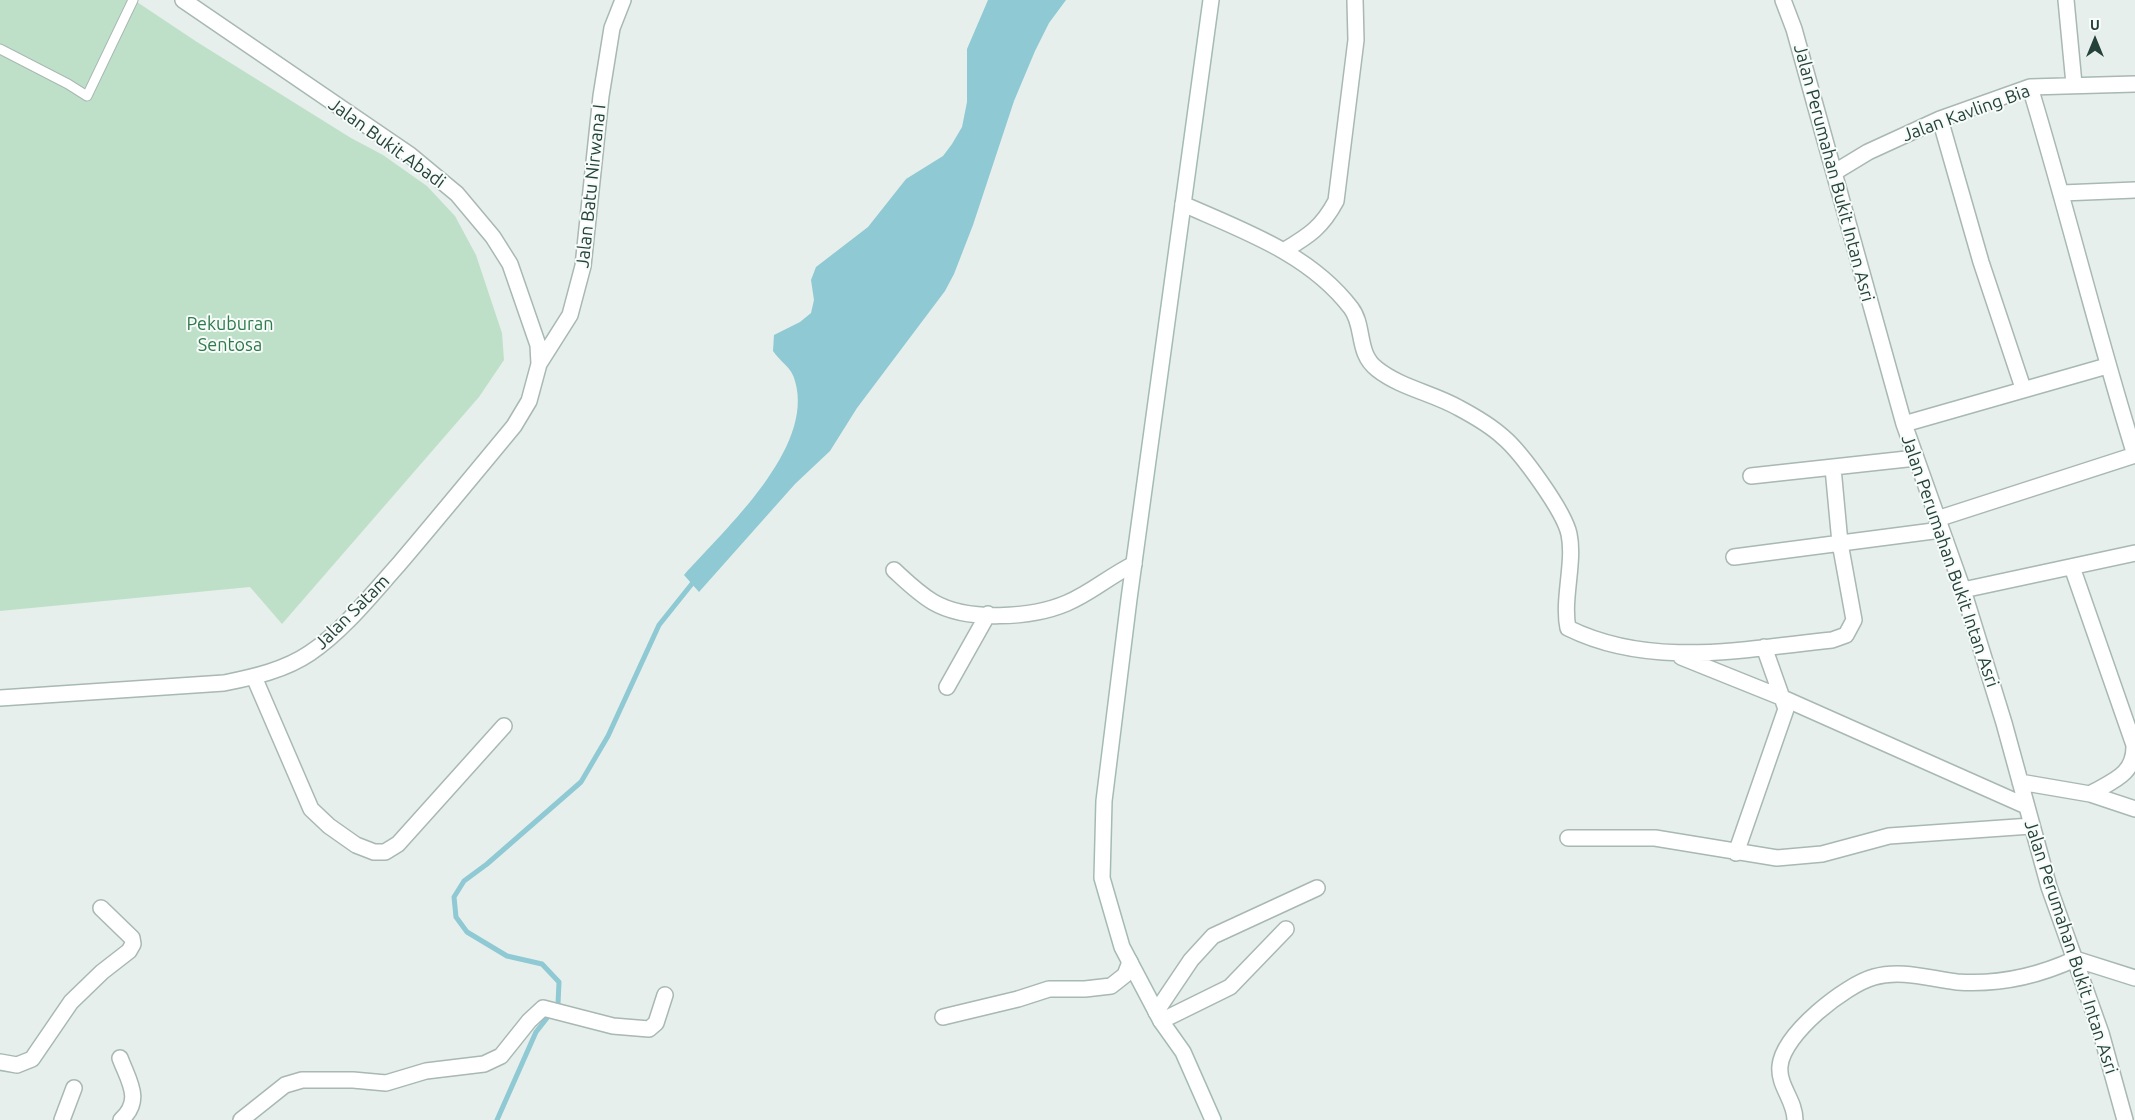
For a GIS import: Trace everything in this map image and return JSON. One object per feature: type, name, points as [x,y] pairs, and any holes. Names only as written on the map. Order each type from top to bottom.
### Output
[{"type":"street","name":"Jalan Bukit Abadi","points":[[183,0],[410,155],[456,194],[493,237],[510,264],[538,345],[539,364]]},
{"type":"street","name":"Jalan Batu Nirwana I","points":[[539,364],[570,315],[581,274],[601,96],[612,28],[623,0]]},
{"type":"street","points":[[1211,0],[1134,564],[1104,802],[1102,878],[1122,947],[1158,1017],[1183,1052],[1213,1120]]},
{"type":"street","points":[[1286,250],[1313,232],[1327,218],[1336,201],[1356,40],[1355,0]]},
{"type":"street","name":"Jalan Perumahan Bukit Intan Asri","points":[[1783,0],[1794,29],[1835,172],[1904,424],[1963,590],[2020,782],[2048,887],[2101,1033],[2124,1120]]},
{"type":"street","points":[[2066,0],[2074,84]]},
{"type":"street","name":"Jalan Kavling Bia","points":[[1835,172],[1868,152],[1940,119],[2030,87],[2074,84],[2135,84]]},
{"type":"street","points":[[1734,557],[1840,543],[1939,524],[2135,455],[2107,366],[2062,193],[2030,87]]},
{"type":"street","points":[[1940,119],[1981,262],[2023,388]]},
{"type":"street","points":[[2062,193],[2135,190]]},
{"type":"street","points":[[1183,204],[1286,250],[1338,291],[1350,306],[1355,313],[1363,351],[1376,369],[1404,385],[1459,407],[1504,437],[1557,507],[1569,534],[1569,594],[1566,616],[1568,628],[1586,637],[1626,649],[1696,654],[1832,640],[1846,635],[1852,628],[1854,620],[1840,543],[1833,468]]},
{"type":"street","name":"Jalan Satam","points":[[0,698],[224,683],[254,677],[292,664],[310,654],[325,642],[372,595],[514,426],[529,401],[539,364]]},
{"type":"street","points":[[1904,424],[2023,388],[2107,366]]},
{"type":"street","points":[[1751,476],[1916,458]]},
{"type":"street","points":[[1963,590],[2135,553]]},
{"type":"street","points":[[894,570],[934,602],[950,609],[988,614],[1040,612],[1067,603],[1134,564]]},
{"type":"street","points":[[2072,567],[2134,745],[2132,762],[2127,772],[2090,794]]},
{"type":"street","points":[[946,687],[988,614]]},
{"type":"street","points":[[1736,853],[1785,715],[1786,705],[1764,647]]},
{"type":"street","points":[[1671,652],[1783,698],[2026,806]]},
{"type":"street","points":[[254,677],[311,809],[346,839],[374,852],[384,852],[398,844],[504,726]]},
{"type":"street","points":[[2020,782],[2090,794],[2135,808]]},
{"type":"street","points":[[1568,838],[1655,838],[1736,853],[1777,858],[1796,858],[1822,854],[1889,836],[2031,826]]},
{"type":"street","points":[[1158,1017],[1191,960],[1213,936],[1317,888]]},
{"type":"street","points":[[0,1062],[17,1065],[32,1059],[70,1002],[102,972],[129,951],[133,944],[132,938],[101,908]]},
{"type":"street","points":[[1158,1017],[1230,987],[1286,929]]},
{"type":"street","points":[[1795,1120],[1791,1100],[1781,1077],[1780,1066],[1784,1054],[1809,1019],[1856,984],[1874,977],[1891,974],[1926,976],[1956,982],[2002,980],[2046,972],[2075,958],[2135,978]]},
{"type":"street","points":[[943,1017],[1018,999],[1049,989],[1085,989],[1111,986],[1125,975],[1130,962]]},
{"type":"street","points":[[241,1120],[286,1085],[302,1080],[386,1083],[426,1071],[484,1064],[501,1056],[542,1008],[613,1026],[649,1029],[656,1023],[665,996]]},
{"type":"street","points":[[120,1058],[134,1096],[133,1106],[121,1120]]},
{"type":"street","points":[[62,1120],[74,1088]]},
{"type":"street","points":[[2124,1120],[2135,1119]]},
{"type":"lane","points":[[0,49],[68,84],[86,96],[133,0]]},
{"type":"green space","name":"Pekuburan Sentosa","points":[[0,0],[134,0],[197,42],[351,138],[383,155],[427,186],[455,216],[476,255],[502,333],[504,360],[479,397],[282,624],[250,587],[0,611]]},
{"type":"water","points":[[988,0],[1066,0],[1049,23],[1014,101],[973,225],[954,274],[945,291],[857,408],[830,451],[795,484],[699,592],[684,575],[762,486],[779,460],[792,433],[798,407],[795,381],[789,368],[773,351],[774,335],[800,322],[811,313],[814,300],[811,280],[816,267],[868,227],[906,179],[943,156],[952,144],[962,127],[967,102],[967,49]]},
{"type":"waterway","points":[[497,1120],[536,1032],[558,1004],[559,982],[542,964],[507,956],[467,932],[456,917],[454,897],[464,881],[487,864],[581,782],[608,736],[659,625],[695,580]]}]
